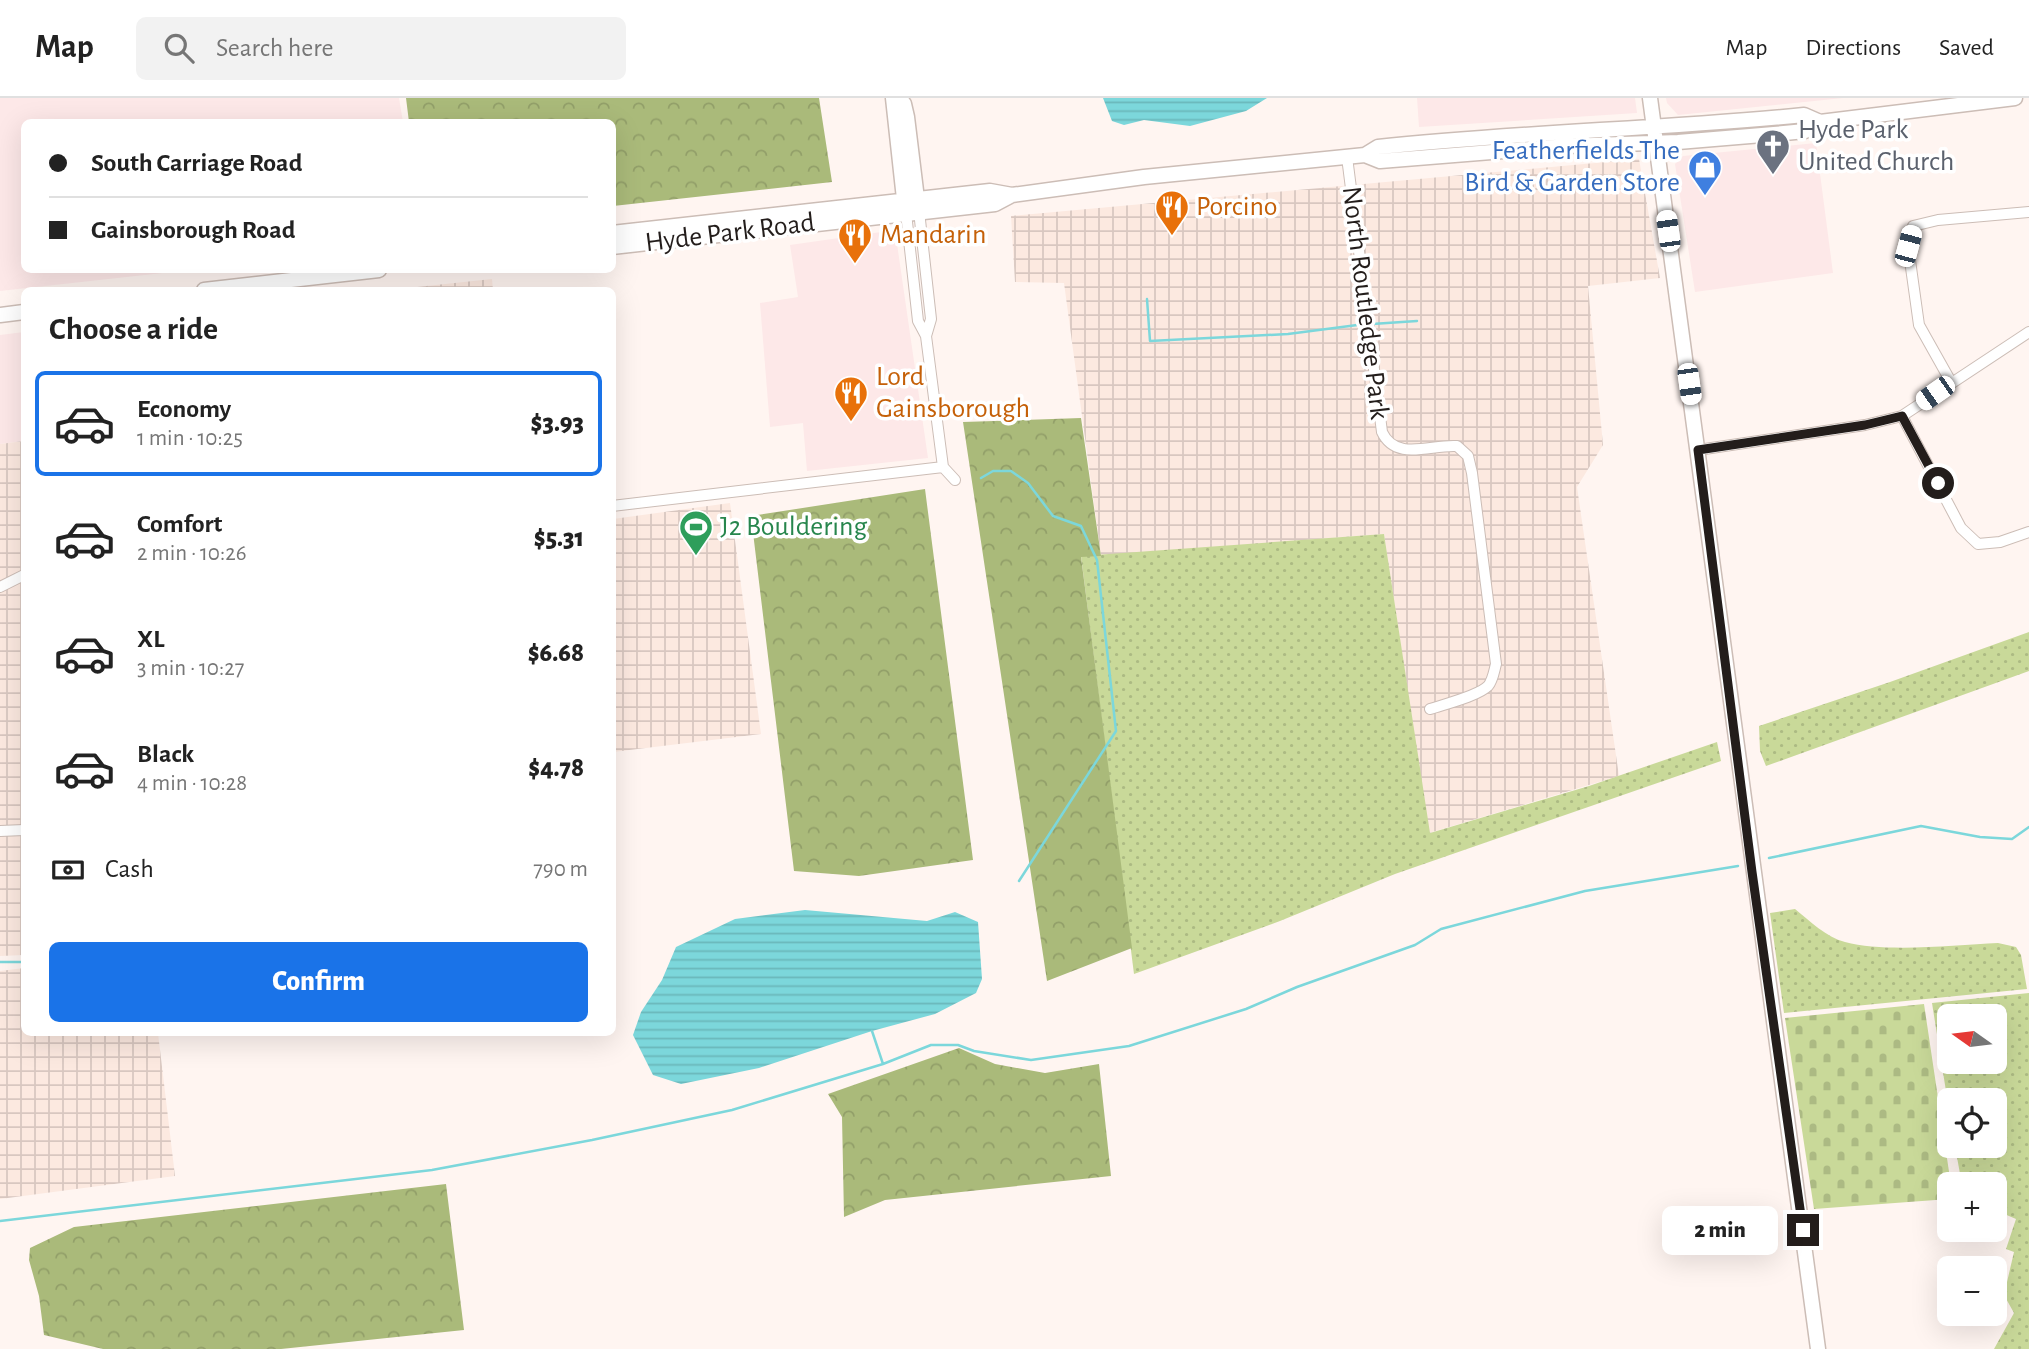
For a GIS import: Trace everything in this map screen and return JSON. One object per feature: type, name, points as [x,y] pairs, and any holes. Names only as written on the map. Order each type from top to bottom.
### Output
[{"type":"main road","points":[[893,98],[912,205]]},
{"type":"main road","points":[[900,98],[907,117],[912,205]]},
{"type":"main road","points":[[1650,98],[1818,1349]]},
{"type":"main road","name":"Hyde Park Road","points":[[616,233],[912,205],[995,204],[1012,195],[1144,177],[1365,155],[1378,147],[1508,134],[1655,135],[1805,131],[1820,122],[2015,98]]},
{"type":"main road","name":"Hyde Park Road","points":[[616,246],[912,205]]},
{"type":"main road","points":[[230,287],[353,273]]},
{"type":"main road","points":[[0,315],[21,312]]},
{"type":"street","name":"North Routledge Park","points":[[1347,157],[1385,440],[1397,449],[1457,446],[1468,456],[1472,473],[1496,664],[1488,686],[1430,709]]},
{"type":"street","points":[[912,205],[918,321],[926,336],[943,467],[956,480]]},
{"type":"street","points":[[1951,382],[1919,325],[1908,246],[1913,226],[1938,220],[2029,212]]},
{"type":"street","points":[[1698,450],[1865,425],[1902,416],[2029,332]]},
{"type":"street","points":[[1902,416],[1961,528],[1978,544],[2000,542],[2029,532]]},
{"type":"street","points":[[616,506],[943,467]]},
{"type":"street","points":[[0,587],[21,576]]},
{"type":"street","points":[[0,831],[21,830]]},
{"type":"shaded area","points":[[0,98],[399,98],[402,119],[21,119],[21,273],[163,273],[0,291]]},
{"type":"shaded area","points":[[1417,98],[1635,98],[1637,113],[1419,127]]},
{"type":"shaded area","points":[[1666,98],[1843,98],[1678,115]]},
{"type":"shaded area","points":[[1816,143],[1833,273],[1695,292],[1675,164],[1683,156]]},
{"type":"shaded area","points":[[1639,159],[1660,278],[1588,286],[1603,445],[1577,487],[1619,776],[1429,833],[1384,534],[1101,556],[1064,283],[1015,282],[1011,216]]},
{"type":"shaded area","points":[[895,230],[928,458],[807,471],[803,423],[770,427],[760,303],[798,297],[790,245]]},
{"type":"shaded area","points":[[492,279],[493,287],[417,287]]},
{"type":"shaded area","points":[[21,332],[21,441],[0,444],[0,335]]},
{"type":"shaded area","points":[[21,441],[21,955],[0,956],[0,444]]},
{"type":"shaded area","points":[[730,503],[761,734],[616,752],[616,519]]},
{"type":"shaded area","points":[[21,968],[21,1036],[158,1036],[175,1176],[0,1199],[0,971]]},
{"type":"green space","points":[[406,98],[819,98],[832,182],[616,206],[616,119],[409,119]]},
{"type":"green space","points":[[1081,418],[1101,556],[1081,557],[1132,948],[1047,981],[963,422]]},
{"type":"green space","points":[[925,489],[973,860],[859,876],[794,871],[751,516]]},
{"type":"green space","points":[[1384,534],[1430,833],[1589,786],[1717,742],[1721,761],[1395,874],[1280,921],[1134,974],[1081,556]]},
{"type":"green space","points":[[2029,632],[2029,671],[1766,766],[1760,751],[1759,726]]},
{"type":"green space","points":[[1795,909],[1831,936],[1862,945],[1921,947],[1998,943],[2016,947],[2021,955],[2027,989],[1784,1013],[1770,913]]},
{"type":"green space","points":[[2029,993],[2029,1349],[1994,1349],[2014,1313],[2007,1300],[2007,1282],[2014,1252],[2006,1249],[2016,1219],[2007,1215],[2007,1172],[1960,1172],[1957,1158],[2007,1158],[2007,1088],[1946,1088],[1943,1074],[2007,1074],[2007,1004],[1937,1004],[1937,1034],[1932,1003]]},
{"type":"green space","points":[[1924,1004],[1937,1091],[1937,1158],[1947,1158],[1949,1172],[1937,1172],[1937,1200],[1814,1209],[1785,1018]]},
{"type":"green space","points":[[959,1048],[995,1064],[1045,1073],[1099,1064],[1111,1176],[885,1200],[844,1217],[842,1117],[828,1094]]},
{"type":"green space","points":[[446,1184],[464,1330],[281,1349],[103,1349],[44,1335],[39,1296],[29,1260],[30,1248],[74,1227]]},
{"type":"water","points":[[1103,98],[1267,98],[1246,111],[1190,126],[1144,120],[1124,125],[1112,121]]},
{"type":"water","points":[[805,910],[927,921],[955,912],[978,922],[982,979],[976,993],[935,1014],[872,1031],[759,1068],[681,1084],[653,1075],[633,1035],[641,1012],[662,980],[676,947],[735,919]]},
{"type":"waterway","points":[[1147,299],[1150,341],[1288,334],[1365,324]]},
{"type":"waterway","points":[[1372,324],[1417,321]]},
{"type":"waterway","points":[[981,478],[993,471],[1011,471],[1028,483],[1053,516],[1081,526],[1097,560],[1116,731],[1019,881]]},
{"type":"waterway","points":[[1769,858],[1921,826],[1980,837],[2012,839],[2029,827]]},
{"type":"waterway","points":[[0,1221],[432,1170],[592,1140],[732,1110],[883,1064],[931,1045],[958,1045],[974,1051],[1031,1060],[1129,1046],[1246,1009],[1297,987],[1415,945],[1441,929],[1585,891],[1738,866]]},
{"type":"waterway","points":[[0,962],[21,962]]},
{"type":"waterway","points":[[872,1031],[883,1064]]},
{"type":"place","name":"Hyde Park United Church","points":[[1773,176]]},
{"type":"place","name":"Featherfields The Bird & Garden Store","points":[[1705,197]]},
{"type":"place","name":"Porcino","points":[[1172,237]]},
{"type":"place","name":"Mandarin","points":[[855,265]]},
{"type":"place","name":"Lord Gainsborough","points":[[851,423]]},
{"type":"place","name":"J2 Bouldering","points":[[696,557]]},
{"type":"route","points":[[1803,1230],[1752,872],[1698,450],[1865,425],[1902,416],[1938,483]]}]
